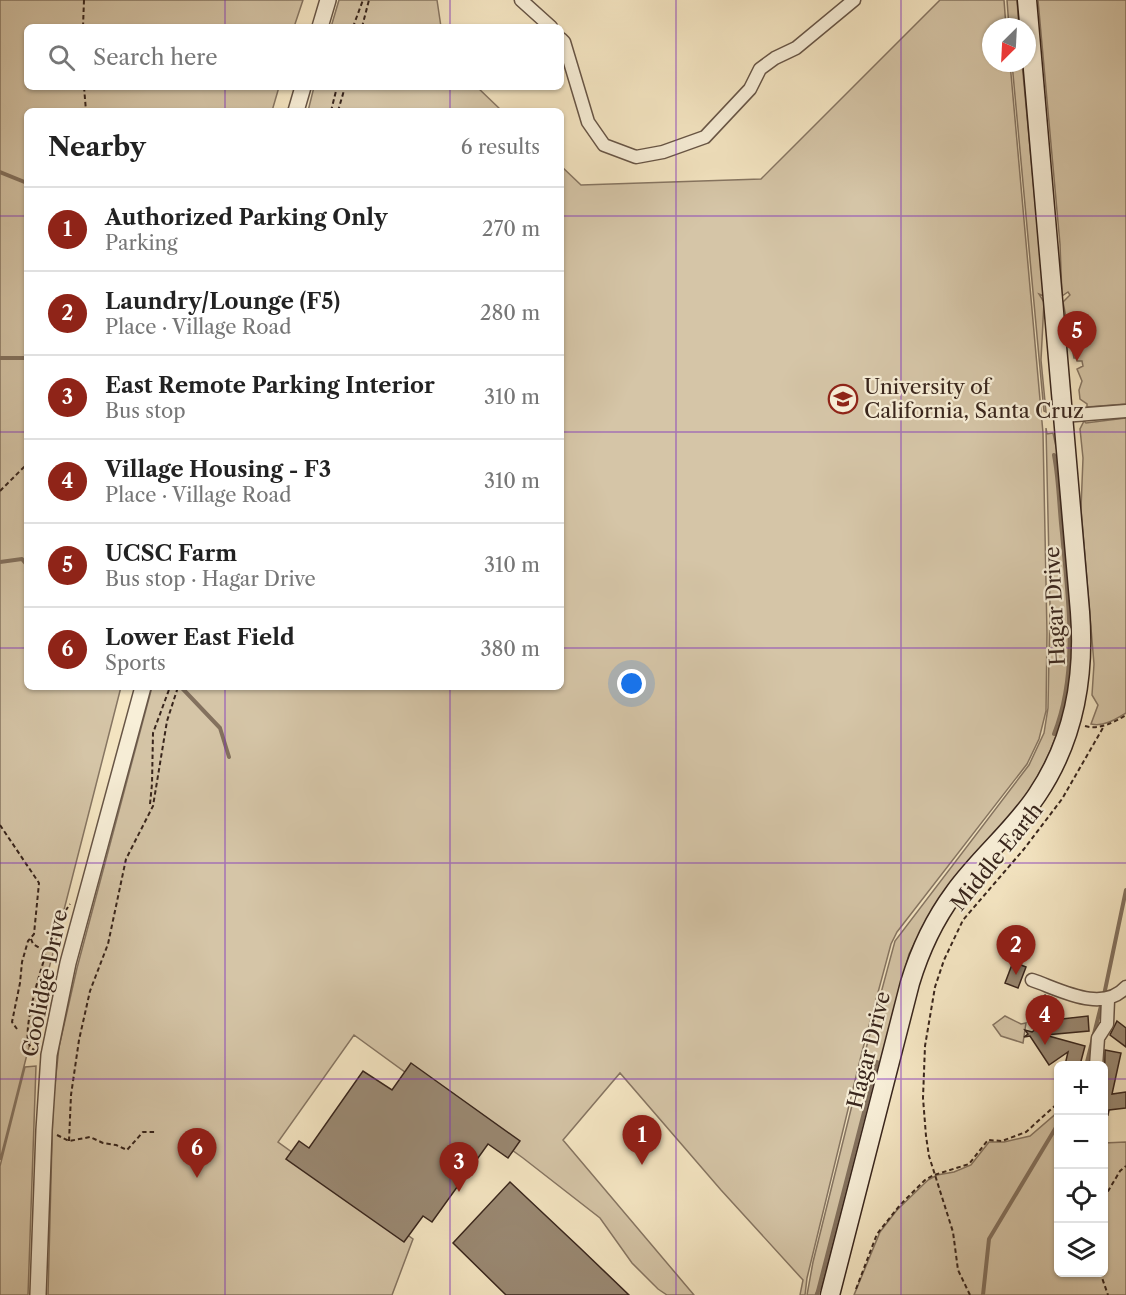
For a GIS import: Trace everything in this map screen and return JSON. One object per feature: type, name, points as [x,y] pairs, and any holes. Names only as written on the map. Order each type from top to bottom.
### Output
[{"type":"main road","name":"Hagar Drive","points":[[830,1295],[909,983],[923,945],[936,919],[955,891],[1035,797],[1059,753],[1073,714],[1080,675],[1082,644],[1027,0]]},
{"type":"street","points":[[321,24],[328,0]]},
{"type":"street","points":[[521,0],[548,24]]},
{"type":"street","points":[[564,42],[588,122],[604,145],[636,157],[663,152],[705,137],[750,89],[760,69],[775,58],[796,48],[854,0]]},
{"type":"street","points":[[297,108],[302,90]]},
{"type":"street","points":[[1063,416],[1126,411]]},
{"type":"street","name":"Coolidge Drive","points":[[38,1295],[49,1055],[68,963],[141,690]]},
{"type":"street","points":[[1032,980],[1071,996],[1108,1000],[1126,987]]},
{"type":"street","points":[[1096,1061],[1098,1038],[1107,1024],[1108,1000]]},
{"type":"path","points":[[83,24],[84,0]]},
{"type":"path","points":[[354,24],[363,0]]},
{"type":"path","points":[[363,24],[369,0]]},
{"type":"path","points":[[84,90],[86,108]]},
{"type":"path","points":[[333,108],[336,90]]},
{"type":"path","points":[[339,108],[344,90]]},
{"type":"path","points":[[0,491],[24,467]]},
{"type":"path","points":[[150,804],[153,733],[169,690]]},
{"type":"path","points":[[69,1142],[71,1095],[90,991],[108,944],[126,859],[153,806],[166,721],[177,690]]},
{"type":"path","points":[[1092,728],[1104,726],[1126,715]]},
{"type":"path","name":"Middle Earth","points":[[970,1295],[958,1270],[953,1232],[934,1175],[926,1136],[923,1098],[925,1046],[935,987],[944,960],[963,920],[1024,849],[1062,799],[1104,726]]},
{"type":"path","points":[[0,825],[39,883],[34,934],[28,941],[22,962],[12,1022],[17,1029]]},
{"type":"path","points":[[49,1055],[34,1051],[28,1041],[28,1026],[46,952],[58,924],[73,899]]},
{"type":"path","points":[[31,939],[33,944],[46,952]]},
{"type":"path","points":[[856,1289],[878,1234],[900,1205],[925,1180],[969,1164],[988,1140],[1002,1141],[1026,1132],[1054,1107]]},
{"type":"path","points":[[44,1130],[53,1132],[69,1142],[90,1137],[103,1143],[116,1144],[127,1150],[143,1132],[156,1131]]},
{"type":"path","points":[[1108,1191],[1120,1170],[1126,1166]]},
{"type":"path","points":[[1102,1277],[1108,1295]]},
{"type":"shaded area","points":[[0,0],[303,0],[295,24],[24,24],[24,90],[278,90],[273,108],[24,108],[24,690],[120,690],[0,1160]]},
{"type":"shaded area","points":[[339,0],[437,0],[441,24],[332,24]]},
{"type":"shaded area","name":"University of California, Santa Cruz","points":[[940,0],[1004,0],[1005,18],[982,18],[982,72],[1011,72],[1043,433],[1047,633],[1046,711],[1039,739],[1027,764],[897,932],[891,944],[862,1052],[807,1278],[805,1295],[800,1295],[803,1280],[721,1190],[620,1073],[563,1140],[694,1295],[667,1295],[658,1289],[632,1263],[600,1218],[523,1158],[354,1035],[278,1142],[413,1239],[392,1295],[48,1295],[53,1103],[59,1047],[77,968],[151,690],[564,690],[564,169],[581,185],[761,179]]},
{"type":"shaded area","points":[[1007,0],[1017,0],[1018,18],[1008,18]]},
{"type":"shaded area","points":[[1038,0],[1126,0],[1126,404],[1087,407],[1087,404],[1080,399],[1079,390],[1082,381],[1077,369],[1083,366],[1082,361],[1074,358],[1063,302],[1070,295],[1068,292],[1062,296],[1060,244]]},
{"type":"shaded area","points":[[1013,72],[1023,72],[1044,296],[1039,294],[1044,302],[1041,360],[1046,412],[1043,401]]},
{"type":"shaded area","points":[[313,90],[480,90],[499,108],[309,108]]},
{"type":"shaded area","points":[[1126,418],[1126,713],[1110,722],[1096,725],[1091,724],[1098,705],[1092,695],[1094,664],[1081,509],[1083,458],[1080,429],[1084,421],[1086,423]]},
{"type":"shaded area","points":[[1046,428],[1047,434],[1053,433],[1057,451],[1072,625],[1071,670],[1063,714],[1048,756],[1026,795],[952,881],[932,911],[909,954],[821,1289],[818,1289],[815,1295],[807,1295],[813,1262],[895,941],[1029,765],[1044,733],[1048,708],[1050,605]]},
{"type":"shaded area","points":[[1005,1016],[1021,1024],[1026,1023],[1023,1043],[1001,1036],[993,1025]]},
{"type":"shaded area","points":[[36,1066],[28,1295],[0,1295],[0,1166],[25,1067]]},
{"type":"shaded area","points":[[1054,1115],[1054,1277],[1108,1277],[1108,1143],[1126,1142],[1126,1295],[854,1295],[880,1232],[897,1210],[928,1180],[971,1165],[989,1142],[1004,1142],[1030,1136]]},
{"type":"building","points":[[1013,962],[1026,967],[1018,988],[1005,983]]},
{"type":"building","points":[[1045,995],[1062,1019],[1088,1016],[1089,1031],[1045,1035],[1085,1046],[1081,1061],[1066,1061],[1068,1052],[1049,1065],[1030,1036],[1024,1037],[1028,1034],[1025,1030],[1032,1032],[1043,1024],[1030,1007]]},
{"type":"building","points":[[1117,1021],[1126,1028],[1126,1047],[1110,1035]]},
{"type":"building","points":[[1105,1050],[1121,1053],[1112,1094],[1126,1092],[1126,1108],[1109,1110],[1108,1115],[1108,1061],[1105,1061]]},
{"type":"building","points":[[411,1063],[520,1141],[508,1158],[488,1144],[432,1222],[423,1216],[404,1242],[286,1159],[299,1141],[309,1148],[363,1071],[392,1090]]},
{"type":"building","points":[[510,1182],[629,1295],[506,1295],[453,1243]]},
{"type":"waterway","points":[[0,172],[24,182]]},
{"type":"waterway","points":[[0,358],[24,358]]},
{"type":"waterway","points":[[1054,455],[1070,635],[1067,685],[1054,734]]},
{"type":"waterway","points":[[0,562],[22,559],[24,561]]},
{"type":"waterway","points":[[184,690],[220,728],[229,757]]},
{"type":"waterway","points":[[1104,995],[1126,890]]},
{"type":"waterway","points":[[1087,1061],[1102,1002]]},
{"type":"waterway","points":[[817,1295],[877,1062]]},
{"type":"waterway","points":[[983,1295],[989,1239],[1054,1131]]},
{"type":"place","name":"UCSC Farm","points":[[1077,361]]},
{"type":"place","name":"University of California, Santa Cruz","points":[[843,399]]},
{"type":"place","name":"Laundry/Lounge (F5)","points":[[1016,975]]},
{"type":"place","name":"Village Housing - F3","points":[[1045,1045]]},
{"type":"place","name":"Authorized Parking Only","points":[[642,1165]]},
{"type":"place","name":"Lower East Field","points":[[197,1178]]},
{"type":"place","name":"East Remote Parking Interior","points":[[459,1192]]}]
